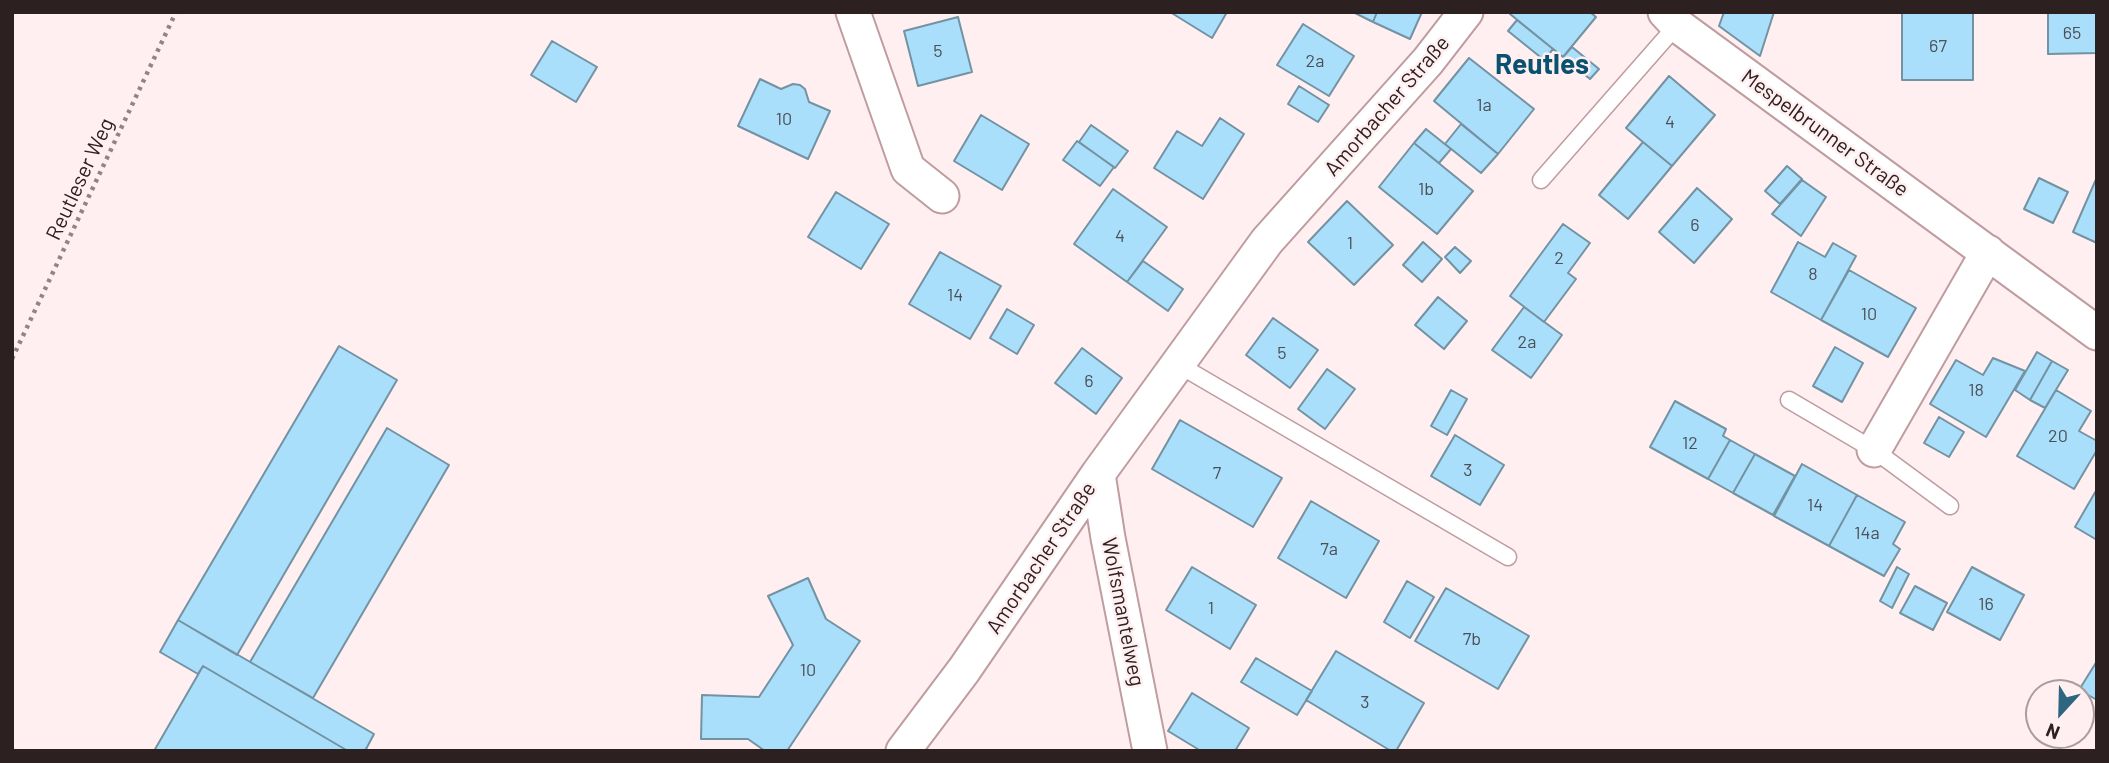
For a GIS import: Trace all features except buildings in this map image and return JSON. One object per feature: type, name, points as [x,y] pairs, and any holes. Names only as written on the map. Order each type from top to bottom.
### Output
[{"type":"street","points":[[853,12],[908,169],[942,197]]},
{"type":"street","name":"Amorbacher Straße","points":[[903,751],[964,670],[1098,474],[1268,241],[1428,61],[1466,12]]},
{"type":"street","name":"Mespelbrunner Straße","points":[[1671,18],[2097,333]]},
{"type":"street","points":[[1874,450],[1988,252]]},
{"type":"street","name":"Wolfsmantelweg","points":[[1098,474],[1150,751]]},
{"type":"lane","points":[[1542,180],[1671,18]]},
{"type":"lane","points":[[1179,365],[1508,556]]},
{"type":"lane","points":[[1789,401],[1874,450],[1951,506]]},
{"type":"path","name":"Reutleser Weg","points":[[12,359],[176,12]]},
{"type":"district","name":"Reutles","points":[[1542,65]]}]
